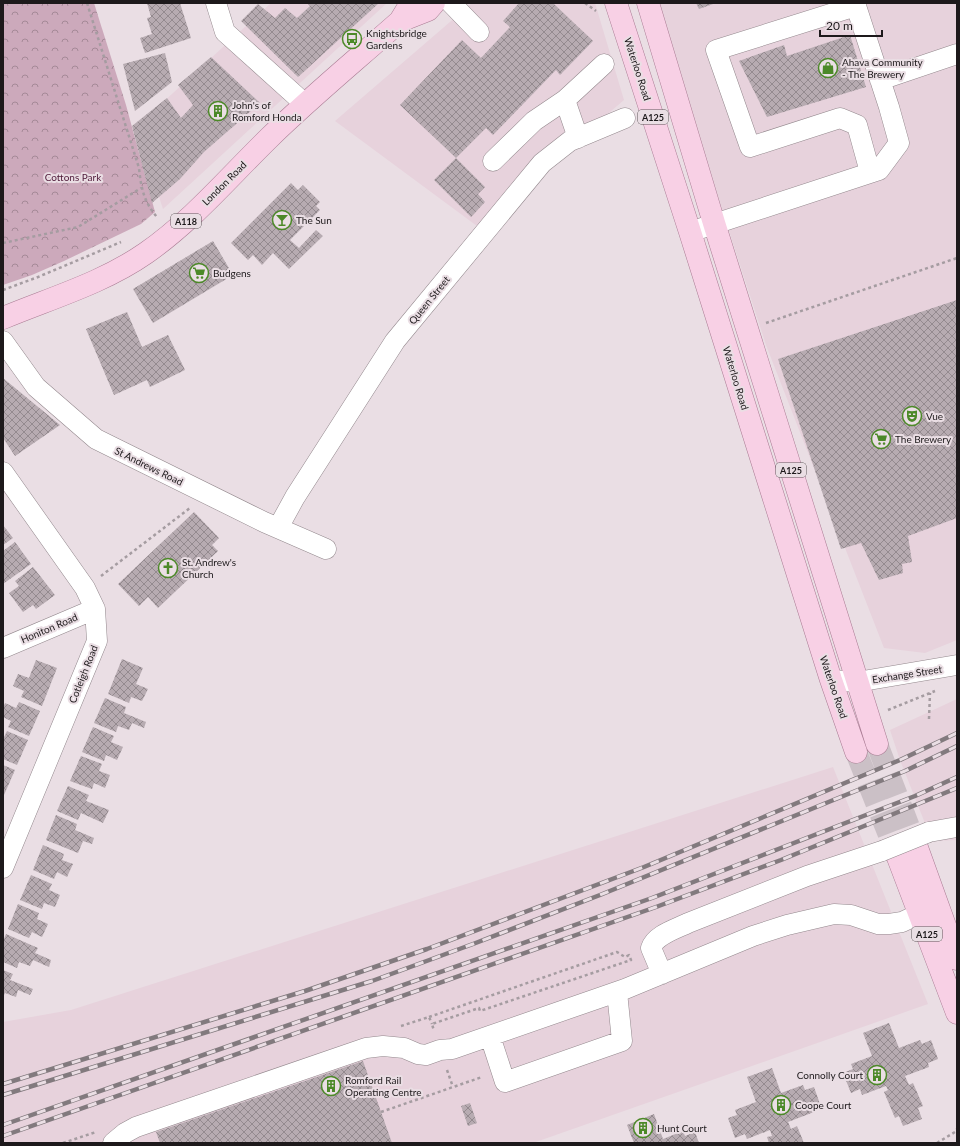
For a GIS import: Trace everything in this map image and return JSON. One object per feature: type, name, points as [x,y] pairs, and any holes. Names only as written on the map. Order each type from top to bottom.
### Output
[{"type":"main road","name":"London Road","points":[[3,318],[88,284],[126,266],[182,226],[269,138],[305,104],[400,21],[411,3]]},
{"type":"main road","name":"London Road","points":[[400,21],[428,10],[434,3]]},
{"type":"main road","name":"Waterloo Road","points":[[616,3],[690,232],[831,680],[856,752]]},
{"type":"main road","name":"A125","points":[[648,3],[714,224],[877,744]]},
{"type":"main road","name":"A125","points":[[906,846],[919,914],[957,1012]]},
{"type":"main road","name":"A125","points":[[906,846],[957,959]]},
{"type":"street","points":[[216,3],[225,32],[305,104]]},
{"type":"street","points":[[451,3],[479,32]]},
{"type":"street","points":[[690,232],[879,170],[898,143],[880,80],[855,5],[716,50],[750,147],[840,118],[858,125],[870,172]]},
{"type":"street","points":[[880,80],[957,54]]},
{"type":"street","points":[[493,161],[534,121],[565,100],[604,64]]},
{"type":"street","points":[[565,100],[578,138]]},
{"type":"street","name":"Queen Street","points":[[278,528],[295,497],[395,341],[542,163],[570,141],[625,118]]},
{"type":"street","name":"St Andrews Road","points":[[3,341],[36,387],[96,439],[278,528],[326,549]]},
{"type":"street","name":"Cotleigh Road","points":[[3,472],[85,588],[95,609],[97,641],[3,868]]},
{"type":"street","name":"Honiton Road","points":[[3,648],[95,609]]},
{"type":"street","name":"Exchange Street","points":[[831,680],[857,682],[957,665]]},
{"type":"street","points":[[662,974],[651,948],[655,941],[688,923],[807,876],[906,846],[957,827]]},
{"type":"street","points":[[113,1143],[125,1133],[136,1127],[366,1048],[383,1046],[404,1048],[418,1054],[426,1055],[440,1050],[452,1049],[617,992],[753,936],[816,918],[834,914],[851,915],[878,924],[889,924],[902,922],[919,914]]},
{"type":"street","points":[[490,1036],[505,1082],[622,1041],[617,992]]},
{"type":"path","points":[[87,3],[140,168],[141,188],[151,210],[172,233]]},
{"type":"path","points":[[3,243],[78,227],[141,188]]},
{"type":"path","points":[[3,290],[76,262],[124,240]]},
{"type":"path","points":[[759,325],[957,258]]},
{"type":"path","points":[[85,588],[192,507]]},
{"type":"path","points":[[884,712],[937,691]]},
{"type":"path","points":[[929,719],[930,693]]},
{"type":"path","points":[[429,1017],[617,952],[625,956],[629,955],[631,960]]},
{"type":"path","points":[[381,1112],[502,1070]]},
{"type":"path","points":[[937,1143],[955,1132],[957,1129]]},
{"type":"shaded area","points":[[271,3],[387,3],[163,209],[136,127]]},
{"type":"shaded area","points":[[472,3],[595,3],[624,100],[477,226],[335,121]]},
{"type":"shaded area","points":[[655,3],[957,3],[957,640],[925,653],[884,648],[766,345]]},
{"type":"shaded area","points":[[957,699],[957,840],[932,841],[900,760],[890,730]]},
{"type":"shaded area","points":[[833,767],[928,1004],[533,1143],[3,1143],[3,1022],[71,1010]]},
{"type":"green space","name":"Cottons Park","points":[[3,3],[94,3],[126,105],[155,212],[141,224],[64,261],[32,275],[3,285]]},
{"type":"building","points":[[147,3],[180,3],[191,38],[145,53],[140,38],[152,34],[147,18],[151,17]]},
{"type":"building","points":[[307,3],[379,3],[298,77],[241,21],[258,4],[275,18],[285,8],[297,18],[310,6]]},
{"type":"building","points":[[519,3],[553,3],[593,41],[560,75],[556,70],[493,135],[486,128],[456,158],[400,105],[462,40],[481,58],[510,27],[503,21]]},
{"type":"building","points":[[696,3],[716,3],[699,9]]},
{"type":"building","points":[[850,35],[866,87],[767,117],[739,61],[784,45],[787,56]]},
{"type":"building","points":[[165,53],[172,82],[135,111],[123,64]]},
{"type":"building","points":[[211,57],[260,103],[204,152],[180,179],[152,203],[132,126],[167,98],[181,118],[193,105],[178,85]]},
{"type":"building","points":[[456,158],[485,187],[478,194],[485,202],[471,217],[434,180]]},
{"type":"building","name":"The Sun","points":[[291,183],[298,190],[303,185],[320,202],[316,206],[320,210],[290,240],[299,248],[316,230],[323,236],[289,269],[273,253],[262,265],[253,255],[248,260],[231,243]]},
{"type":"building","points":[[213,241],[233,275],[153,323],[133,289]]},
{"type":"building","name":"The Brewery","points":[[957,300],[957,518],[908,536],[912,562],[902,564],[903,573],[879,580],[861,543],[841,549],[778,359]]},
{"type":"building","points":[[127,312],[142,347],[168,335],[185,370],[150,387],[147,380],[114,395],[86,329]]},
{"type":"building","points":[[3,378],[60,425],[15,456],[3,438]]},
{"type":"building","name":"St. Andrew's Church","points":[[194,512],[219,538],[212,545],[218,551],[158,608],[148,597],[139,606],[118,584]]},
{"type":"building","points":[[3,525],[13,538],[3,545]]},
{"type":"building","points":[[15,542],[31,564],[3,584],[3,551]]},
{"type":"building","points":[[33,567],[55,595],[36,609],[33,605],[23,612],[9,593],[19,586],[15,581]]},
{"type":"building","points":[[122,659],[143,668],[136,684],[148,689],[142,701],[131,697],[129,703],[108,694]]},
{"type":"building","points":[[36,660],[57,668],[42,706],[21,697],[24,691],[13,686],[18,674],[29,678]]},
{"type":"building","points":[[105,698],[126,707],[124,713],[146,722],[144,728],[132,723],[129,730],[118,726],[116,732],[94,723]]},
{"type":"building","points":[[19,702],[40,711],[29,736],[8,727],[11,721],[3,717],[3,708],[5,703],[16,708]]},
{"type":"building","points":[[93,727],[114,736],[111,742],[123,747],[117,760],[106,755],[104,761],[82,752]]},
{"type":"building","points":[[7,731],[28,740],[17,765],[3,759],[3,737]]},
{"type":"building","points":[[81,756],[102,764],[99,771],[110,775],[105,788],[94,783],[92,789],[70,781]]},
{"type":"building","points":[[3,765],[15,770],[4,795],[3,794]]},
{"type":"building","points":[[68,786],[89,795],[86,801],[109,810],[103,823],[81,813],[78,820],[57,811]]},
{"type":"building","points":[[56,815],[77,824],[75,830],[94,838],[92,844],[83,841],[78,853],[46,840]]},
{"type":"building","points":[[43,845],[64,854],[62,860],[73,864],[67,877],[57,872],[54,879],[33,870]]},
{"type":"building","points":[[31,875],[52,884],[49,890],[60,895],[55,907],[44,903],[42,909],[20,900]]},
{"type":"building","points":[[18,904],[39,913],[37,919],[48,924],[42,937],[32,932],[29,938],[8,929]]},
{"type":"building","points":[[6,934],[38,948],[35,953],[51,960],[49,967],[33,960],[30,966],[19,962],[17,968],[3,962],[3,941]]},
{"type":"building","points":[[3,970],[13,974],[10,980],[33,989],[30,995],[18,990],[16,997],[5,993],[3,997]]},
{"type":"building","name":"Connolly Court","points":[[889,1023],[899,1048],[920,1040],[922,1044],[931,1040],[938,1059],[928,1063],[929,1067],[905,1076],[909,1085],[913,1083],[923,1106],[918,1108],[922,1119],[903,1126],[899,1116],[895,1118],[884,1092],[888,1090],[886,1086],[862,1095],[860,1089],[851,1093],[843,1073],[853,1069],[851,1064],[872,1056],[863,1033]]},
{"type":"building","name":"Romford Rail Operating Centre","points":[[363,1061],[392,1143],[160,1143],[156,1132]]},
{"type":"building","name":"Coope Court","points":[[772,1068],[781,1093],[803,1085],[805,1090],[814,1087],[820,1104],[812,1107],[814,1112],[788,1122],[791,1129],[797,1126],[804,1143],[769,1143],[767,1137],[772,1136],[770,1130],[747,1139],[745,1134],[735,1138],[728,1118],[737,1115],[735,1110],[756,1102],[747,1077]]},
{"type":"building","points":[[470,1103],[477,1123],[468,1126],[461,1106]]},
{"type":"building","name":"Hunt Court","points":[[654,1114],[663,1139],[683,1131],[685,1136],[695,1132],[699,1143],[634,1143],[627,1125]]},
{"type":"tunnel","points":[[877,744],[916,845]]},
{"type":"tunnel","points":[[856,752],[897,855]]},
{"type":"railway","points":[[3,1084],[305,991],[427,949],[644,867],[900,760],[957,733]]},
{"type":"railway","points":[[3,1095],[372,981],[600,895],[905,771],[957,746]]},
{"type":"railway","points":[[3,1125],[652,898],[915,796],[957,777]]},
{"type":"railway","points":[[3,1136],[656,907],[781,860],[957,788]]},
{"type":"place","name":"Knightsbridge Gardens","points":[[352,39]]},
{"type":"place","name":"Ahava Community - The Brewery","points":[[828,68]]},
{"type":"place","name":"John's of Romford Honda","points":[[218,111]]},
{"type":"place","name":"The Sun","points":[[282,220]]},
{"type":"place","name":"Budgens","points":[[199,273]]},
{"type":"place","name":"Vue","points":[[912,416]]},
{"type":"place","name":"The Brewery","points":[[881,439]]},
{"type":"place","name":"St. Andrew's Church","points":[[168,568]]},
{"type":"place","name":"Connolly Court","points":[[877,1075]]},
{"type":"place","name":"Romford Rail Operating Centre","points":[[331,1086]]},
{"type":"place","name":"Coope Court","points":[[781,1105]]},
{"type":"place","name":"Hunt Court","points":[[643,1128]]}]
